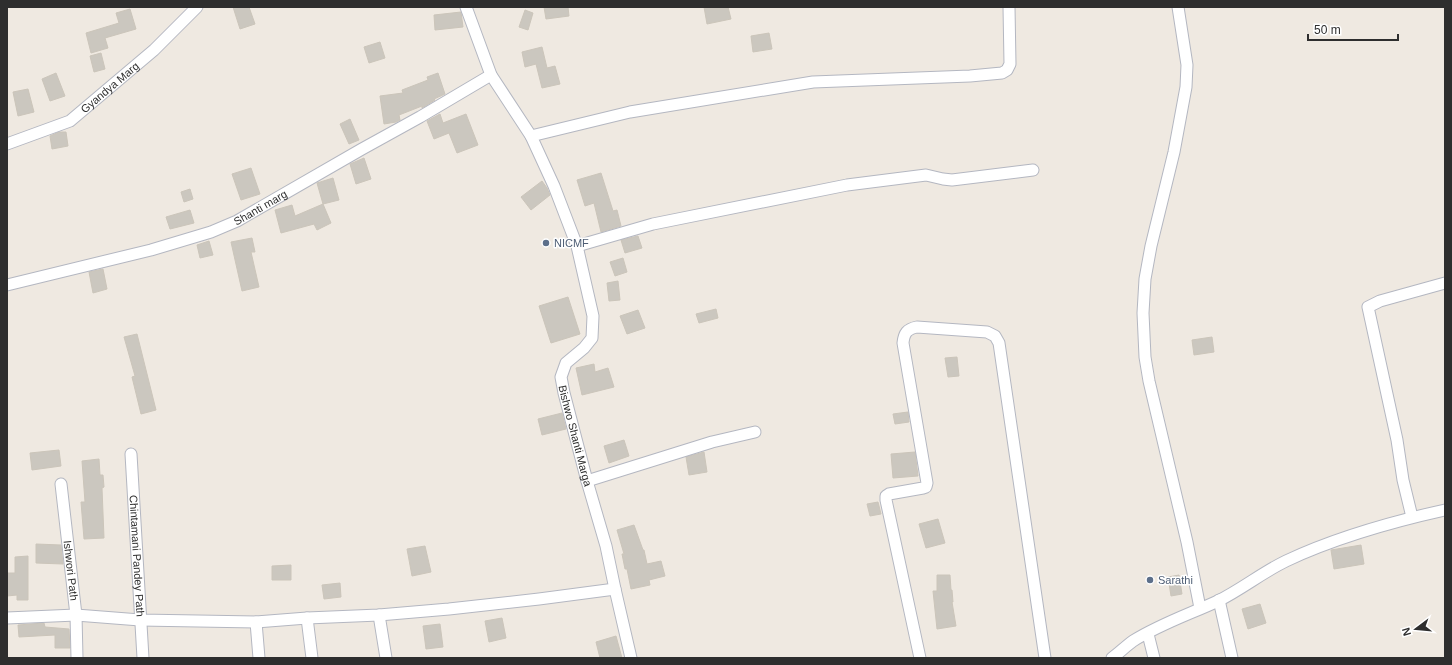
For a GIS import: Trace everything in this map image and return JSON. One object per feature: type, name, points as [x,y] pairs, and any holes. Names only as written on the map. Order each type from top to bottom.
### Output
[{"type":"street","name":"Gyandya Marg","points":[[8,141],[70,121],[111,88],[154,50],[197,7]]},
{"type":"street","name":"Bishwo Shanti Marga","points":[[466,7],[491,75],[531,136],[554,186],[577,246],[593,316],[592,338],[584,348],[566,363],[562,377],[564,393],[586,481],[606,546],[631,658]]},
{"type":"street","points":[[531,136],[630,112],[813,82],[970,76],[1002,73],[1007,70],[1010,64],[1009,7]]},
{"type":"street","points":[[1178,7],[1187,64],[1186,87],[1174,152],[1150,252],[1146,279],[1144,313],[1145,357],[1149,381],[1188,542],[1200,608]]},
{"type":"street","name":"Shanti marg","points":[[7,285],[151,250],[211,232],[237,221],[491,75]]},
{"type":"street","points":[[577,246],[653,224],[847,185],[926,175],[943,180],[952,180],[1033,170]]},
{"type":"street","points":[[1412,517],[1403,480],[1397,440],[1368,307],[1380,301],[1445,283]]},
{"type":"street","points":[[920,658],[886,500],[886,496],[889,494],[923,488],[926,487],[927,483],[902,342],[903,334],[909,328],[917,327],[987,332],[995,336],[999,343],[1044,658]]},
{"type":"street","points":[[586,481],[712,442],[755,432]]},
{"type":"street","name":"Chintamani Pandey Path","points":[[131,454],[143,658]]},
{"type":"street","name":"Ishwori Path","points":[[61,484],[76,615],[77,658]]},
{"type":"street","points":[[1112,658],[1134,641],[1219,600],[1285,562],[1323,544],[1412,517],[1445,510]]},
{"type":"street","points":[[7,618],[76,615],[140,620],[256,622],[379,615],[539,600],[615,589]]},
{"type":"street","points":[[1219,600],[1232,658]]},
{"type":"street","points":[[379,615],[386,658]]},
{"type":"street","points":[[307,618],[312,658]]},
{"type":"street","points":[[256,622],[259,658]]},
{"type":"street","points":[[1148,634],[1154,658]]},
{"type":"building","points":[[233,7],[249,7],[255,24],[240,29]]},
{"type":"building","points":[[544,7],[568,7],[569,16],[546,19]]},
{"type":"building","points":[[704,7],[728,7],[731,19],[707,24]]},
{"type":"building","points":[[130,9],[136,29],[105,38],[108,48],[91,53],[86,33],[119,23],[116,13]]},
{"type":"building","points":[[525,10],[533,13],[528,30],[519,27]]},
{"type":"building","points":[[461,12],[463,27],[435,30],[434,15]]},
{"type":"building","points":[[769,33],[772,49],[753,52],[751,36]]},
{"type":"building","points":[[380,42],[385,58],[369,63],[364,47]]},
{"type":"building","points":[[542,47],[547,68],[555,66],[560,84],[542,88],[536,64],[525,67],[522,52]]},
{"type":"building","points":[[101,53],[105,69],[94,72],[90,56]]},
{"type":"building","points":[[56,73],[65,96],[50,101],[42,79]]},
{"type":"building","points":[[438,73],[445,94],[434,99],[435,100],[422,108],[422,106],[399,115],[400,120],[396,122],[384,124],[380,96],[403,93],[402,90],[428,80],[427,77]]},
{"type":"building","points":[[28,89],[34,112],[18,116],[13,92]]},
{"type":"building","points":[[440,114],[443,123],[466,114],[478,145],[457,153],[449,133],[434,139],[427,121]]},
{"type":"building","points":[[350,119],[359,140],[349,144],[340,124]]},
{"type":"building","points":[[59,132],[66,132],[68,146],[52,149],[50,136]]},
{"type":"building","points":[[364,158],[371,179],[356,184],[350,164]]},
{"type":"building","points":[[251,168],[260,194],[241,200],[232,174]]},
{"type":"building","points":[[601,173],[613,211],[617,210],[621,226],[601,232],[594,203],[585,206],[577,180]]},
{"type":"building","points":[[333,178],[339,200],[323,204],[317,183]]},
{"type":"building","points":[[542,181],[550,195],[531,210],[521,197]]},
{"type":"building","points":[[190,189],[193,199],[184,202],[181,192]]},
{"type":"building","points":[[323,204],[331,223],[317,230],[314,224],[281,233],[275,210],[292,205],[295,216]]},
{"type":"building","points":[[190,210],[194,223],[170,229],[166,217]]},
{"type":"building","points":[[638,236],[642,248],[625,253],[621,240]]},
{"type":"building","points":[[252,238],[255,252],[251,252],[259,287],[242,291],[231,242]]},
{"type":"building","points":[[209,241],[213,255],[200,258],[197,245]]},
{"type":"building","points":[[623,258],[627,272],[615,276],[610,262]]},
{"type":"building","points":[[103,269],[107,289],[93,293],[89,272]]},
{"type":"building","points":[[618,281],[620,300],[609,301],[607,283]]},
{"type":"building","points":[[568,297],[580,334],[551,343],[539,306]]},
{"type":"building","points":[[716,309],[718,318],[699,323],[696,314]]},
{"type":"building","points":[[638,310],[645,328],[627,334],[620,316]]},
{"type":"building","points":[[137,334],[156,410],[141,414],[132,377],[135,376],[124,337]]},
{"type":"building","points":[[1212,337],[1214,352],[1194,355],[1192,340]]},
{"type":"building","points":[[957,357],[959,376],[948,377],[945,358]]},
{"type":"building","points":[[594,364],[595,372],[608,368],[614,387],[582,395],[576,368]]},
{"type":"building","points":[[908,412],[909,422],[895,424],[893,414]]},
{"type":"building","points":[[562,413],[566,429],[542,435],[538,419]]},
{"type":"building","points":[[624,440],[629,456],[609,463],[604,446]]},
{"type":"building","points":[[59,450],[61,466],[32,470],[30,453]]},
{"type":"building","points":[[704,452],[707,472],[689,475],[686,457]]},
{"type":"building","points":[[915,452],[918,476],[893,478],[891,454]]},
{"type":"building","points":[[99,459],[100,475],[103,475],[104,487],[102,488],[104,538],[84,539],[81,502],[85,502],[82,461]]},
{"type":"building","points":[[878,502],[881,514],[870,516],[867,504]]},
{"type":"building","points":[[938,519],[945,543],[926,548],[919,524]]},
{"type":"building","points":[[634,525],[644,550],[647,564],[661,561],[665,576],[649,580],[650,585],[631,589],[622,554],[624,554],[617,530]]},
{"type":"building","points":[[36,544],[61,545],[63,564],[36,563]]},
{"type":"building","points":[[1361,545],[1364,564],[1334,569],[1331,550]]},
{"type":"building","points":[[425,546],[431,572],[412,576],[407,549]]},
{"type":"building","points":[[28,556],[28,600],[17,600],[17,595],[7,596],[7,573],[15,573],[15,557]]},
{"type":"building","points":[[291,565],[291,580],[272,580],[272,566]]},
{"type":"building","points":[[937,575],[950,575],[956,626],[937,629],[933,591],[937,591]]},
{"type":"building","points":[[1179,575],[1182,594],[1171,596],[1168,577]]},
{"type":"building","points":[[340,583],[341,597],[324,599],[322,585]]},
{"type":"building","points":[[1260,604],[1266,623],[1248,629],[1242,609]]},
{"type":"building","points":[[502,618],[506,638],[489,642],[485,621]]},
{"type":"building","points":[[44,623],[45,627],[69,629],[70,648],[55,648],[55,635],[19,637],[18,625]]},
{"type":"building","points":[[440,624],[443,647],[426,649],[423,626]]},
{"type":"building","points":[[616,636],[622,658],[600,658],[596,642]]},
{"type":"place","name":"NICMF","points":[[546,243]]},
{"type":"place","name":"Sarathi","points":[[1150,580]]}]
